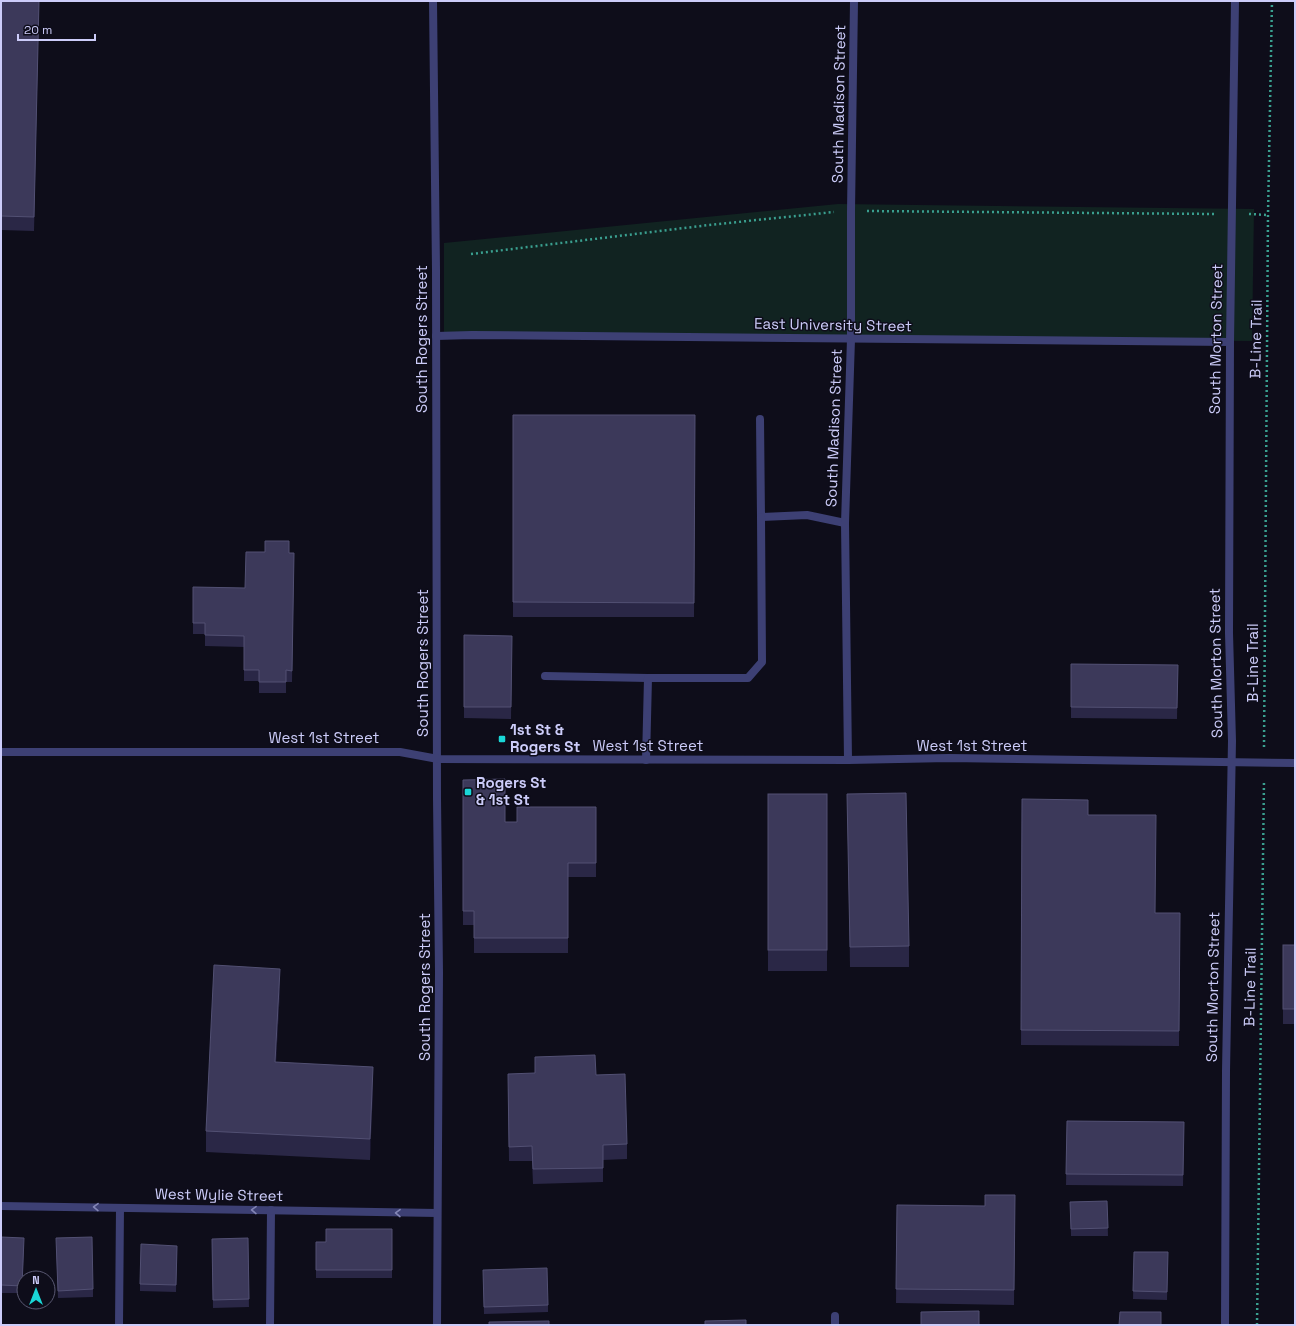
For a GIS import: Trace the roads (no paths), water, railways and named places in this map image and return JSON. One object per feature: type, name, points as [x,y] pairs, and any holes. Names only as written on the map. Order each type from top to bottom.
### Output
[{"type":"street","name":"South Rogers Street","points":[[433,1],[439,980],[437,1325]]},
{"type":"street","name":"South Madison Street","points":[[848,760],[845,523],[851,339],[854,1]]},
{"type":"street","name":"South Morton Street","points":[[1225,1325],[1226,1079],[1232,741],[1229,633],[1230,342],[1236,1]]},
{"type":"street","name":"East University Street","points":[[436,336],[472,335],[1230,342]]},
{"type":"street","points":[[544,676],[748,678],[762,662],[760,419]]},
{"type":"street","points":[[761,517],[807,515],[845,523]]},
{"type":"street","points":[[646,760],[648,678]]},
{"type":"street","name":"West 1st Street","points":[[1,752],[400,752],[438,759],[848,760],[949,758],[1295,763]]},
{"type":"street","name":"West Wylie Street","points":[[1,1206],[437,1213]]},
{"type":"street","points":[[119,1325],[120,1208]]},
{"type":"street","points":[[270,1325],[271,1210]]},
{"type":"street","points":[[835,1316],[835,1325]]},
{"type":"place","name":"1st St & Rogers St","points":[[502,739]]},
{"type":"place","name":"Rogers St & 1st St","points":[[468,792]]}]
